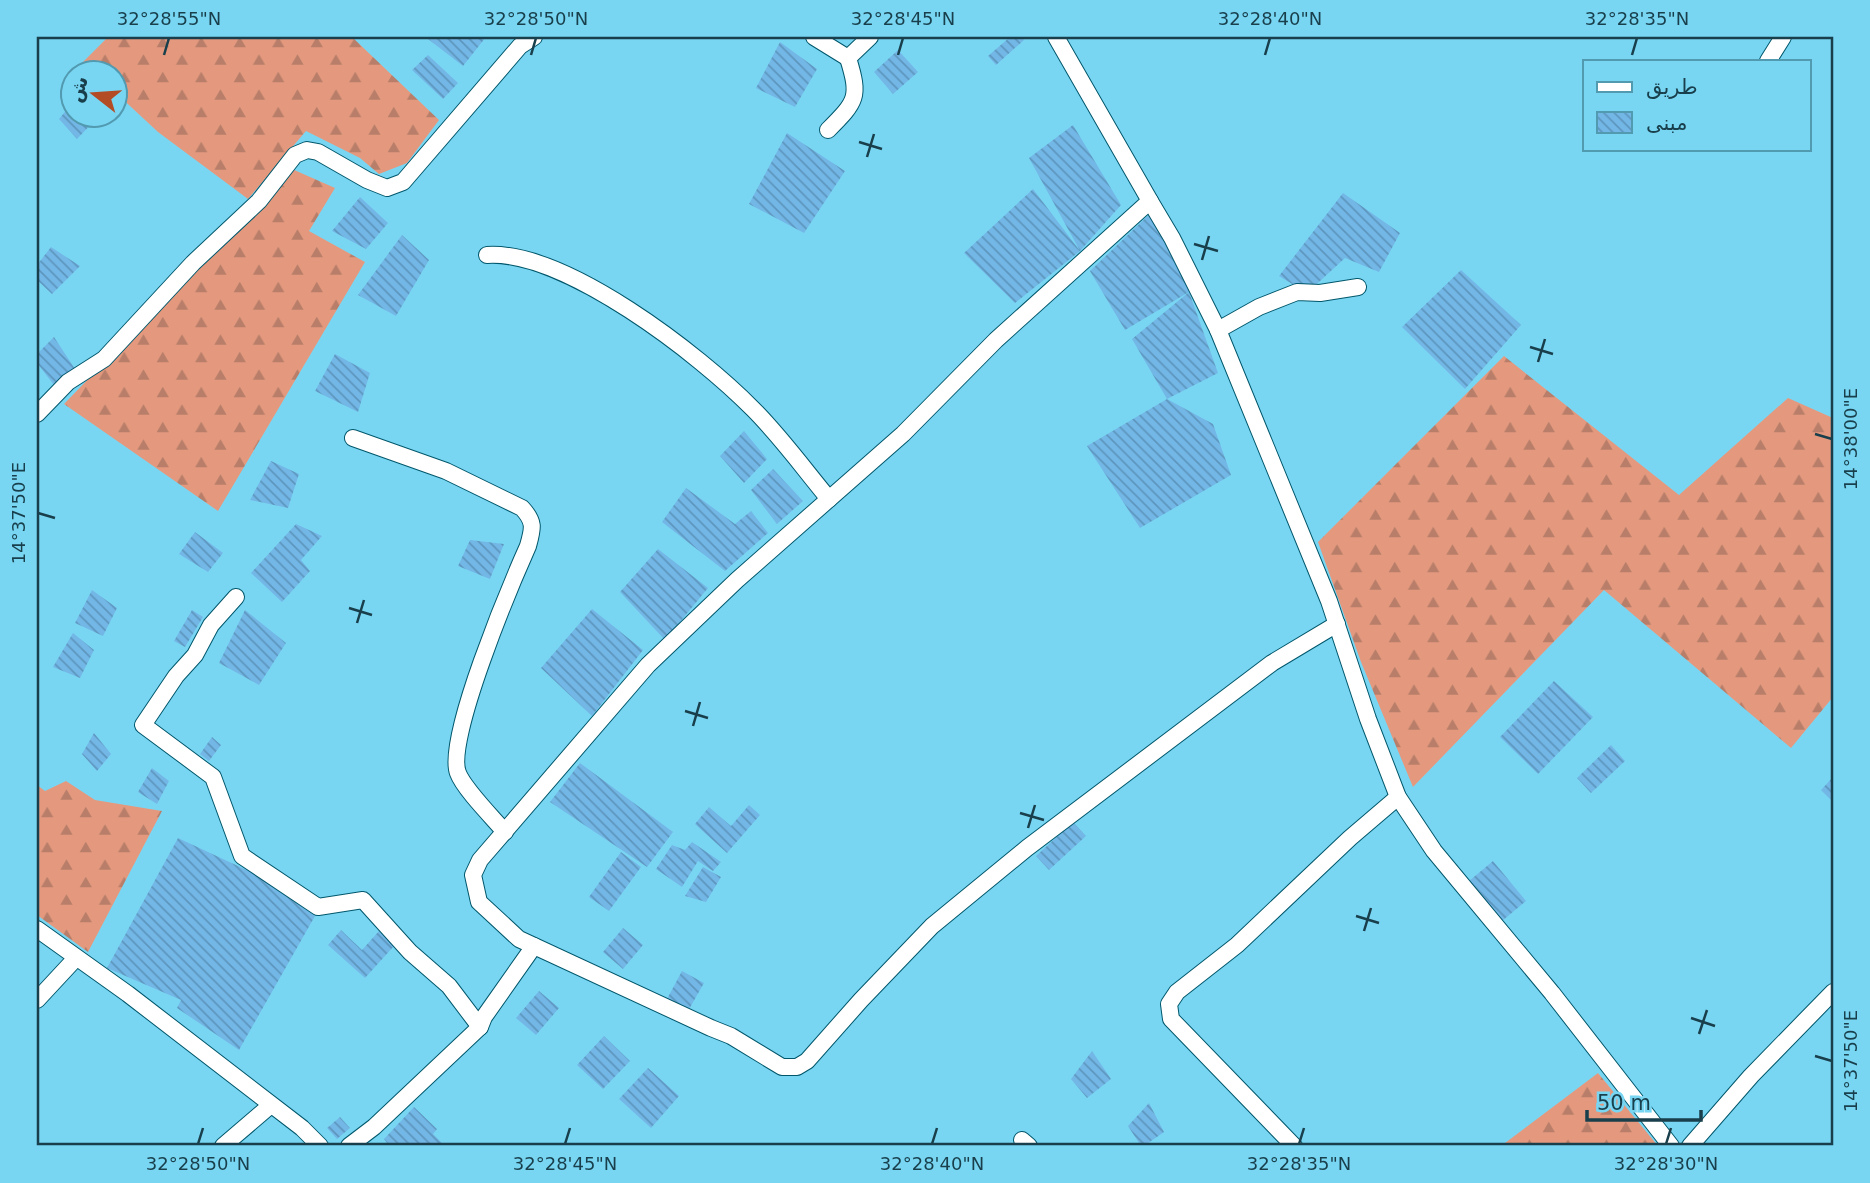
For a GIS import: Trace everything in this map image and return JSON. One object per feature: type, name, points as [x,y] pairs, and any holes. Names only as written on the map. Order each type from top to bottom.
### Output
[{"type":"street","points":[[37,414],[68,382],[104,359],[193,263],[259,201],[295,155],[307,150],[318,152],[387,188],[403,182],[520,47],[534,37]]},
{"type":"street","points":[[814,37],[848,58],[856,85],[855,97],[844,114],[828,130]]},
{"type":"street","points":[[848,58],[870,37]]},
{"type":"street","points":[[1056,37],[1172,237],[1218,330],[1337,624],[1368,719],[1398,797],[1434,851],[1552,993],[1671,1146]]},
{"type":"street","points":[[1769,60],[1783,37]]},
{"type":"street","points":[[1150,201],[996,340],[903,433],[737,580],[648,665],[480,860],[473,875],[479,902],[519,939],[731,1036],[782,1067],[797,1068],[807,1061],[932,926],[1027,848],[1272,663],[1337,624]]},
{"type":"street","points":[[487,255],[503,254],[531,261],[578,281],[636,314],[702,361],[755,411],[829,499]]},
{"type":"street","points":[[1218,330],[1287,295],[1358,287]]},
{"type":"street","points":[[353,438],[446,471],[522,508],[531,518],[534,527],[528,546],[475,680],[455,749],[455,764],[459,776],[505,832]]},
{"type":"street","points":[[236,597],[211,625],[195,655],[176,676],[143,725],[213,777],[242,856],[318,907],[363,900],[410,952],[449,986],[480,1027]]},
{"type":"street","points":[[1294,1146],[1171,1019],[1169,1004],[1177,992],[1237,945],[1350,838],[1398,797]]},
{"type":"street","points":[[37,929],[128,994],[303,1128],[320,1146]]},
{"type":"street","points":[[349,1146],[374,1128],[480,1027],[484,1017],[534,946]]},
{"type":"street","points":[[37,1000],[76,958]]},
{"type":"street","points":[[1690,1146],[1751,1076],[1833,992]]},
{"type":"street","points":[[223,1146],[271,1105]]},
{"type":"green space","points":[[108,37],[352,37],[439,120],[407,163],[379,174],[360,158],[306,131],[248,199],[158,132],[130,106],[130,60],[85,60]]},
{"type":"green space","points":[[292,169],[335,188],[309,231],[365,262],[218,511],[64,404]]},
{"type":"green space","points":[[1504,356],[1679,495],[1788,398],[1833,418],[1833,697],[1791,748],[1604,590],[1413,787],[1361,662],[1318,542]]},
{"type":"green space","points":[[66,781],[95,800],[162,811],[88,952],[37,915],[37,785],[45,791]]},
{"type":"green space","points":[[1598,1073],[1658,1146],[1501,1146]]},
{"type":"building","points":[[486,37],[463,66],[428,39]]},
{"type":"building","points":[[1010,37],[1022,37],[1024,40],[996,65],[988,56]]},
{"type":"building","points":[[780,42],[817,69],[795,107],[756,88]]},
{"type":"building","points":[[898,50],[918,72],[893,94],[874,72]]},
{"type":"building","points":[[428,55],[458,83],[443,99],[412,70]]},
{"type":"building","points":[[1073,125],[1121,205],[1080,251],[1029,158]]},
{"type":"building","points":[[69,130],[86,130],[77,139]]},
{"type":"building","points":[[787,133],[845,171],[804,233],[749,204]]},
{"type":"building","points":[[1033,189],[1080,251],[1015,303],[964,253]]},
{"type":"building","points":[[1343,193],[1400,233],[1379,272],[1345,258],[1307,293],[1279,276]]},
{"type":"building","points":[[360,197],[388,223],[366,249],[332,231]]},
{"type":"building","points":[[1155,209],[1189,292],[1125,330],[1090,271]]},
{"type":"building","points":[[402,235],[429,260],[396,316],[358,295]]},
{"type":"building","points":[[51,247],[80,266],[52,294],[37,280],[37,265]]},
{"type":"building","points":[[1461,270],[1521,325],[1465,389],[1402,327]]},
{"type":"building","points":[[1189,292],[1218,373],[1167,399],[1132,339]]},
{"type":"building","points":[[54,337],[75,369],[54,385],[37,363],[37,354]]},
{"type":"building","points":[[335,354],[370,373],[358,412],[315,391]]},
{"type":"building","points":[[1167,399],[1213,424],[1231,475],[1140,528],[1087,446]]},
{"type":"building","points":[[744,431],[767,459],[744,483],[720,456]]},
{"type":"building","points":[[271,461],[299,474],[288,508],[250,500]]},
{"type":"building","points":[[773,469],[803,501],[777,524],[751,490]]},
{"type":"building","points":[[686,488],[735,524],[751,511],[768,533],[725,571],[662,522]]},
{"type":"building","points":[[296,524],[322,536],[301,560],[310,571],[282,602],[251,573]]},
{"type":"building","points":[[195,532],[223,553],[208,572],[179,554]]},
{"type":"building","points":[[470,540],[504,544],[490,579],[458,566]]},
{"type":"building","points":[[658,549],[708,588],[665,640],[620,592]]},
{"type":"building","points":[[92,590],[117,608],[103,636],[75,623]]},
{"type":"building","points":[[592,609],[643,650],[592,716],[541,668]]},
{"type":"building","points":[[192,610],[203,617],[185,647],[174,641]]},
{"type":"building","points":[[245,610],[286,643],[259,685],[219,663]]},
{"type":"building","points":[[73,633],[94,650],[80,678],[53,667]]},
{"type":"building","points":[[1554,681],[1593,717],[1538,774],[1500,737]]},
{"type":"building","points":[[94,733],[111,754],[97,771],[82,754]]},
{"type":"building","points":[[212,737],[221,745],[209,761],[200,754]]},
{"type":"building","points":[[1611,745],[1625,761],[1591,793],[1577,778]]},
{"type":"building","points":[[580,763],[673,832],[647,867],[550,802]]},
{"type":"building","points":[[152,768],[169,781],[157,804],[138,792]]},
{"type":"building","points":[[1833,777],[1833,802],[1821,790]]},
{"type":"building","points":[[749,805],[760,815],[727,853],[695,824],[709,807],[731,826]]},
{"type":"building","points":[[1073,822],[1086,836],[1049,870],[1036,856]]},
{"type":"building","points":[[178,838],[253,873],[315,916],[239,1050],[177,1008],[181,1000],[107,968]]},
{"type":"building","points":[[692,842],[721,862],[713,871],[698,861],[682,887],[656,869],[672,845],[685,850]]},
{"type":"building","points":[[621,852],[641,867],[609,911],[589,897]]},
{"type":"building","points":[[1493,861],[1526,901],[1502,921],[1469,881]]},
{"type":"building","points":[[703,867],[721,877],[706,902],[685,896]]},
{"type":"building","points":[[623,928],[643,945],[623,969],[603,952]]},
{"type":"building","points":[[341,930],[362,950],[379,931],[394,946],[365,978],[328,945]]},
{"type":"building","points":[[682,971],[704,983],[688,1011],[667,999]]},
{"type":"building","points":[[539,991],[559,1008],[536,1035],[516,1018]]},
{"type":"building","points":[[604,1036],[630,1061],[603,1089],[577,1065]]},
{"type":"building","points":[[1092,1051],[1111,1079],[1087,1098],[1071,1079]]},
{"type":"building","points":[[648,1068],[679,1096],[651,1128],[619,1099]]},
{"type":"building","points":[[1149,1103],[1164,1132],[1141,1146],[1128,1126]]},
{"type":"building","points":[[414,1107],[437,1129],[433,1134],[445,1146],[384,1146],[387,1143],[384,1139]]},
{"type":"building","points":[[340,1117],[350,1128],[337,1139],[327,1128]]}]
